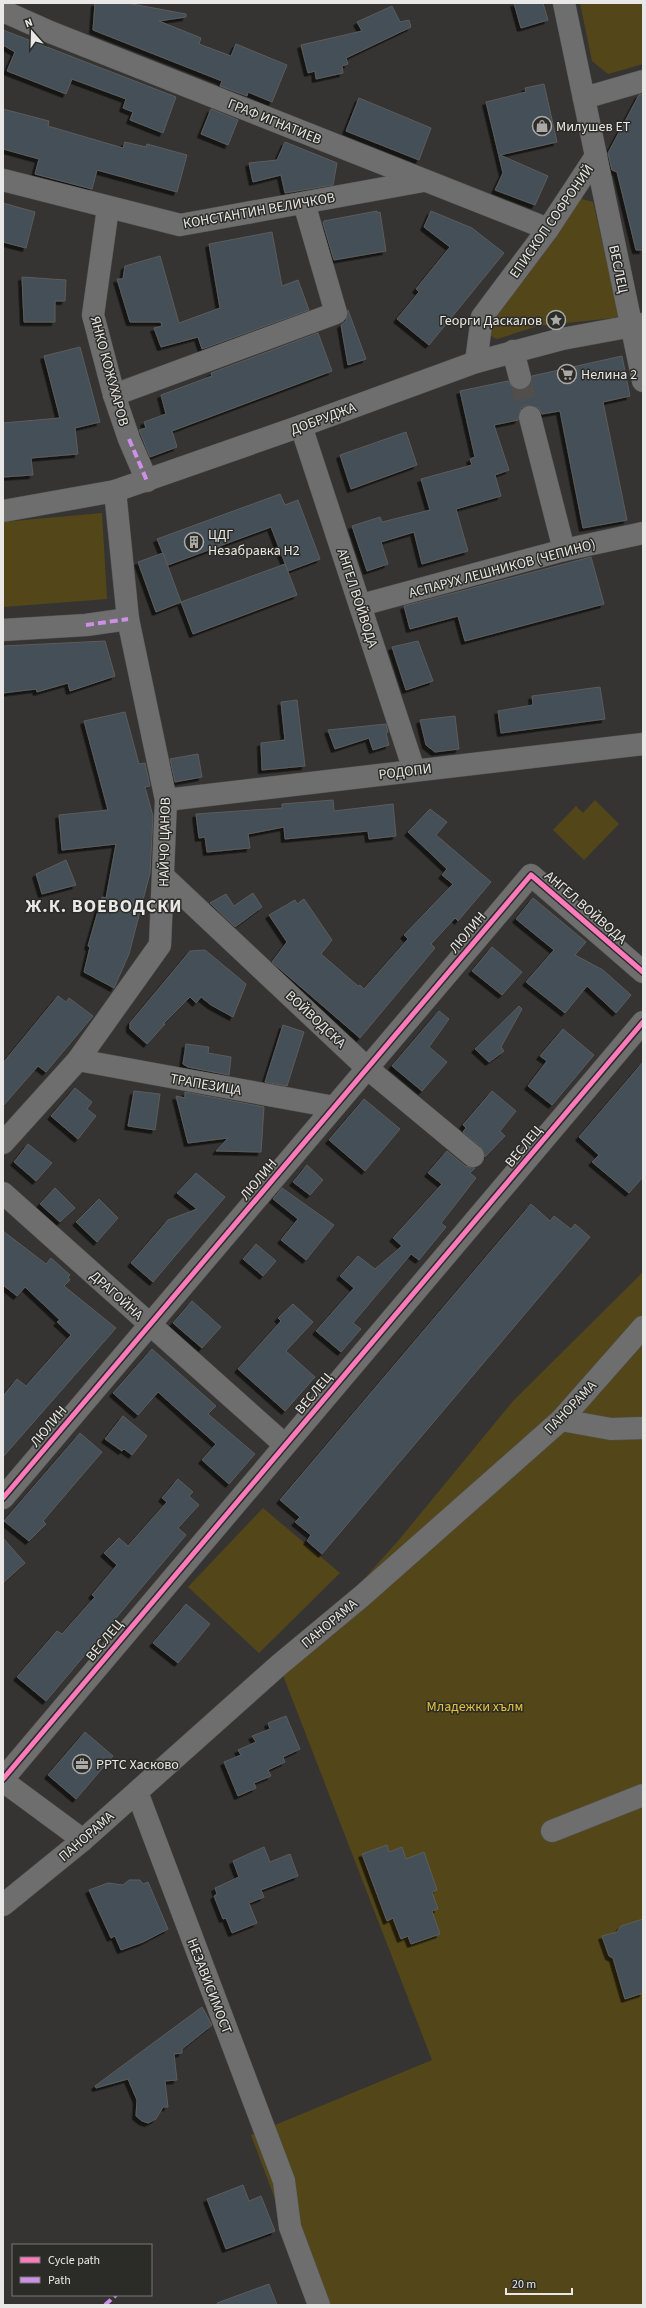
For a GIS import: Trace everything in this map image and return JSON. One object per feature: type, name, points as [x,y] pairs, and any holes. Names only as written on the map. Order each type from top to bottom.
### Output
[{"type":"street","name":"ЕПИСКОП СОФРОНИЙ","points":[[476,362],[482,316],[548,229],[596,156],[564,3]]},
{"type":"street","name":"ГРАФ ИГНАТИЕВ","points":[[3,11],[548,229]]},
{"type":"street","points":[[584,98],[643,81]]},
{"type":"street","name":"ВЕСЛЕЦ","points":[[596,156],[637,325],[643,381]]},
{"type":"street","name":"КОНСТАНТИН ВЕЛИЧКОВ","points":[[3,180],[108,208],[180,225],[423,180]]},
{"type":"street","points":[[114,395],[336,313],[304,203]]},
{"type":"street","name":"ЯНКО КОЖУХАРОВ","points":[[108,208],[93,315],[114,395],[129,439],[147,481]]},
{"type":"street","name":"ДОБРУДЖА","points":[[3,511],[115,491],[301,426],[476,362],[512,351],[637,325]]},
{"type":"street","points":[[512,351],[520,378]]},
{"type":"street","points":[[530,417],[564,550]]},
{"type":"street","name":"АНГЕЛ ВОЙВОДА","points":[[301,426],[414,770]]},
{"type":"street","name":"НАЙЧО ЦАНОВ","points":[[3,1143],[78,1060],[160,945],[166,800],[128,619],[115,491]]},
{"type":"street","name":"АСПАРУХ ЛЕШНИКОВ (ЧЕПИНО)","points":[[361,605],[564,550],[643,533]]},
{"type":"street","points":[[3,630],[86,625],[128,619]]},
{"type":"street","name":"РОДОПИ","points":[[166,800],[643,744]]},
{"type":"street","name":"АНГЕЛ ВОЙВОДА","points":[[531,875],[643,972]]},
{"type":"street","name":"ЛЮЛИН","points":[[4,1494],[150,1325],[531,875]]},
{"type":"street","name":"ВОЙВОДСКА","points":[[164,877],[367,1068],[473,1156]]},
{"type":"street","name":"ВЕСЛЕЦ","points":[[3,1780],[643,1022]]},
{"type":"street","name":"ТРАПЕЗИЦА","points":[[78,1060],[334,1107]]},
{"type":"street","name":"ДРАГОЙНА","points":[[3,1193],[285,1445]]},
{"type":"street","name":"ПАНОРАМА","points":[[3,1905],[83,1840],[561,1420],[643,1327]]},
{"type":"street","points":[[561,1420],[610,1429],[643,1428]]},
{"type":"street","points":[[3,1780],[83,1840]]},
{"type":"street","name":"НЕЗАВИСИМОСТ","points":[[137,1792],[284,2181],[290,2227],[319,2305]]},
{"type":"street","points":[[552,1831],[643,1795]]},
{"type":"green space","points":[[580,3],[643,3],[643,64],[608,74],[592,61]]},
{"type":"green space","points":[[574,197],[593,202],[619,316],[613,318],[538,326],[497,339],[491,336],[488,326]]},
{"type":"green space","points":[[102,513],[107,599],[3,607],[3,522]]},
{"type":"green space","points":[[595,800],[619,824],[584,860],[553,830],[576,806],[583,813]]},
{"type":"green space","name":"Младежки хълм","points":[[643,1272],[643,2305],[311,2305],[305,2279],[251,2135],[432,2060],[279,1665],[309,1640],[398,1541],[513,1401]]},
{"type":"green space","points":[[263,1508],[340,1573],[259,1653],[188,1587]]},
{"type":"building","points":[[95,3],[127,3],[186,14],[186,17],[159,21],[201,38],[199,44],[231,56],[236,44],[287,65],[272,102],[248,92],[247,96],[220,86],[222,81],[93,30]]},
{"type":"building","points":[[514,3],[543,3],[548,20],[521,28]]},
{"type":"building","points":[[392,6],[400,22],[409,20],[411,27],[346,58],[348,64],[342,66],[343,73],[316,79],[315,71],[308,73],[301,45],[362,31],[357,22]]},
{"type":"building","points":[[3,30],[176,97],[163,133],[130,120],[133,112],[123,108],[126,99],[72,79],[66,94],[7,71],[15,52],[3,45]]},
{"type":"building","points":[[544,84],[557,142],[500,155],[548,176],[535,205],[495,190],[503,173],[486,102],[526,92],[525,88]]},
{"type":"building","points":[[643,94],[643,250],[636,250],[617,172],[612,170],[608,153],[639,95]]},
{"type":"building","points":[[359,98],[431,128],[419,160],[346,131]]},
{"type":"building","points":[[3,109],[49,121],[48,126],[123,148],[125,142],[146,147],[147,144],[187,155],[177,192],[97,170],[92,189],[35,174],[39,159],[3,149]]},
{"type":"building","points":[[211,109],[238,120],[228,145],[201,134]]},
{"type":"building","points":[[285,142],[337,163],[333,185],[285,193],[281,175],[253,182],[249,163],[277,160]]},
{"type":"building","points":[[3,203],[35,212],[26,248],[3,242]]},
{"type":"building","points":[[377,211],[377,213],[380,212],[386,251],[334,260],[323,223],[324,221]]},
{"type":"building","points":[[431,211],[472,228],[504,253],[429,345],[397,319],[419,292],[416,289],[450,247],[424,227]]},
{"type":"building","points":[[272,232],[282,286],[298,280],[309,310],[202,349],[198,337],[161,347],[154,328],[162,326],[161,322],[130,322],[117,279],[123,279],[125,266],[160,256],[179,323],[220,308],[209,244]]},
{"type":"building","points":[[22,277],[66,280],[65,301],[55,301],[55,322],[24,322]]},
{"type":"building","points":[[348,310],[366,359],[348,365],[341,325],[346,321]]},
{"type":"building","points":[[318,333],[332,371],[172,431],[177,447],[150,457],[139,430],[146,428],[144,422],[166,414],[161,395],[212,376],[211,373]]},
{"type":"building","points":[[80,347],[100,422],[75,428],[78,454],[31,458],[33,475],[3,477],[3,423],[60,418],[44,356]]},
{"type":"building","points":[[622,356],[630,396],[603,402],[627,520],[583,528],[560,411],[542,414],[539,408],[527,405],[521,408],[518,420],[494,425],[509,470],[495,475],[501,496],[456,509],[468,551],[422,564],[414,532],[381,542],[388,564],[367,571],[352,526],[380,517],[382,522],[430,510],[421,479],[472,465],[470,459],[475,457],[460,391],[508,381],[511,387],[523,390],[529,387],[532,376]]},
{"type":"building","points":[[406,432],[417,465],[351,489],[340,455]]},
{"type":"building","name":"ЦДГ Незабравка Н2","points":[[280,494],[285,505],[298,500],[320,559],[288,571],[271,527],[168,565],[157,539]]},
{"type":"building","points":[[163,553],[181,602],[156,612],[138,562]]},
{"type":"building","points":[[591,557],[604,604],[465,641],[458,616],[410,629],[404,606]]},
{"type":"building","points":[[285,564],[297,595],[193,634],[181,602]]},
{"type":"building","points":[[105,641],[115,676],[70,691],[68,683],[37,692],[36,689],[3,693],[3,646]]},
{"type":"building","points":[[418,641],[433,681],[406,690],[392,647]]},
{"type":"building","points":[[600,687],[605,719],[501,733],[498,711],[533,705],[532,696]]},
{"type":"building","points":[[297,700],[305,766],[262,770],[261,743],[285,740],[281,702]]},
{"type":"building","points":[[125,712],[139,764],[145,763],[150,786],[145,787],[153,816],[150,873],[129,954],[114,988],[84,972],[90,947],[88,946],[102,897],[106,898],[116,844],[62,850],[59,815],[108,810],[84,721]]},
{"type":"building","points":[[455,716],[459,749],[435,752],[426,745],[420,720]]},
{"type":"building","points":[[386,724],[388,732],[386,733],[389,745],[373,750],[369,738],[335,749],[328,730]]},
{"type":"building","points":[[198,754],[202,777],[175,782],[170,759]]},
{"type":"building","points":[[333,800],[334,811],[393,804],[396,836],[369,839],[368,831],[285,839],[284,827],[248,834],[250,848],[207,852],[205,837],[199,838],[196,814],[282,808],[282,804]]},
{"type":"building","points":[[430,809],[447,822],[436,835],[491,882],[458,921],[455,918],[431,944],[435,948],[360,1038],[272,962],[287,942],[269,915],[295,900],[297,904],[304,899],[332,940],[321,954],[358,986],[360,985],[364,989],[408,939],[404,935],[453,884],[442,875],[447,869],[408,832]]},
{"type":"building","points":[[66,860],[76,885],[42,894],[36,874]]},
{"type":"building","points":[[253,893],[262,907],[235,927],[210,903],[226,894],[234,906]]},
{"type":"building","points":[[533,898],[586,942],[575,955],[603,970],[631,995],[616,1013],[587,986],[565,1013],[526,982],[554,950],[516,919]]},
{"type":"building","points":[[492,947],[522,972],[502,995],[472,971]]},
{"type":"building","points":[[205,950],[246,984],[233,1017],[211,1005],[201,997],[196,1003],[190,997],[163,1024],[165,1024],[147,1044],[130,1029],[130,1023],[190,951]]},
{"type":"building","points":[[58,996],[66,1002],[69,998],[93,1016],[46,1072],[38,1066],[3,1106],[3,1063]]},
{"type":"building","points":[[519,1006],[522,1009],[501,1047],[504,1051],[489,1062],[475,1049]]},
{"type":"building","points":[[439,1011],[449,1019],[429,1047],[447,1062],[422,1091],[392,1066]]},
{"type":"building","points":[[283,1025],[304,1032],[287,1086],[265,1082]]},
{"type":"building","points":[[563,1029],[594,1055],[552,1105],[528,1086],[547,1061],[540,1056]]},
{"type":"building","points":[[186,1044],[209,1047],[208,1053],[231,1057],[229,1075],[188,1067],[183,1064]]},
{"type":"building","points":[[643,1062],[643,1177],[629,1193],[592,1162],[599,1155],[579,1137]]},
{"type":"building","points":[[75,1088],[92,1102],[87,1109],[96,1116],[78,1139],[51,1116]]},
{"type":"building","points":[[134,1091],[160,1094],[155,1130],[128,1126]]},
{"type":"building","points":[[492,1091],[516,1111],[500,1131],[505,1136],[485,1157],[481,1147],[463,1132],[466,1128],[463,1125]]},
{"type":"building","points":[[185,1092],[264,1107],[261,1152],[216,1151],[228,1138],[188,1143],[176,1096],[185,1098]]},
{"type":"building","points":[[364,1099],[400,1129],[365,1171],[329,1140]]},
{"type":"building","points":[[28,1144],[52,1163],[36,1181],[14,1162]]},
{"type":"building","points":[[447,1151],[465,1166],[475,1168],[470,1173],[476,1178],[441,1223],[446,1227],[419,1260],[411,1254],[353,1323],[361,1329],[341,1352],[316,1331],[354,1288],[340,1276],[358,1256],[375,1269],[402,1246],[393,1238],[442,1184],[428,1173]]},
{"type":"building","points":[[307,1165],[323,1180],[310,1195],[293,1182]]},
{"type":"building","points":[[196,1173],[225,1197],[153,1282],[131,1263],[168,1220],[197,1209],[177,1193]]},
{"type":"building","points":[[55,1188],[75,1208],[60,1222],[40,1204]]},
{"type":"building","points":[[282,1188],[334,1225],[306,1260],[281,1240],[298,1219],[273,1199]]},
{"type":"building","points":[[99,1199],[118,1218],[97,1242],[76,1222]]},
{"type":"building","points":[[531,1204],[550,1221],[554,1216],[571,1229],[575,1224],[590,1237],[322,1554],[307,1541],[311,1535],[295,1522],[300,1517],[280,1500]]},
{"type":"building","points":[[3,1231],[46,1264],[51,1258],[70,1275],[68,1277],[70,1280],[64,1286],[116,1328],[3,1457],[3,1396],[17,1379],[26,1386],[71,1335],[57,1322],[60,1320],[25,1287],[17,1296],[3,1285]]},
{"type":"building","points":[[256,1244],[276,1261],[263,1276],[243,1259]]},
{"type":"building","points":[[192,1301],[221,1327],[202,1348],[173,1323]]},
{"type":"building","points":[[293,1304],[313,1322],[286,1351],[315,1377],[285,1411],[238,1369],[281,1321],[278,1318]]},
{"type":"building","points":[[152,1349],[216,1406],[208,1414],[255,1454],[229,1484],[202,1460],[216,1444],[158,1392],[138,1415],[113,1393]]},
{"type":"building","points":[[123,1416],[147,1436],[132,1455],[124,1449],[122,1451],[105,1439]]},
{"type":"building","points":[[80,1433],[102,1452],[43,1521],[46,1524],[29,1541],[4,1521]]},
{"type":"building","points":[[178,1479],[193,1492],[189,1496],[199,1505],[178,1528],[186,1535],[46,1701],[17,1677],[57,1631],[62,1634],[95,1597],[92,1595],[117,1565],[104,1553],[119,1538],[128,1546],[167,1502],[162,1498]]},
{"type":"building","points":[[3,1538],[25,1563],[3,1583]]},
{"type":"building","points":[[186,1604],[210,1624],[178,1663],[153,1643]]},
{"type":"building","points":[[286,1716],[300,1749],[283,1757],[285,1762],[268,1770],[271,1776],[254,1783],[256,1788],[238,1796],[224,1762],[241,1755],[238,1750],[256,1742],[252,1736],[270,1729],[268,1723]]},
{"type":"building","name":"РРТС Хасково","points":[[85,1732],[113,1756],[76,1799],[48,1775]]},
{"type":"building","points":[[387,1845],[389,1852],[402,1847],[406,1859],[424,1852],[437,1890],[432,1892],[438,1909],[432,1911],[440,1934],[411,1944],[408,1936],[401,1939],[393,1918],[387,1921],[362,1854]]},
{"type":"building","points":[[264,1847],[270,1862],[290,1854],[298,1876],[261,1890],[264,1897],[249,1903],[257,1923],[232,1933],[226,1918],[223,1919],[214,1896],[217,1894],[215,1888],[239,1877],[233,1861]]},
{"type":"building","points":[[129,1880],[140,1880],[143,1884],[148,1882],[168,1929],[143,1942],[121,1950],[115,1936],[111,1938],[89,1890],[108,1883],[123,1885]]},
{"type":"building","points":[[643,1919],[643,1993],[625,1999],[613,1958],[609,1956],[602,1936],[617,1932],[621,1926]]},
{"type":"building","points":[[202,2007],[212,2025],[182,2049],[182,2053],[174,2054],[177,2080],[165,2081],[168,2107],[163,2107],[156,2119],[148,2123],[142,2121],[136,2116],[137,2100],[128,2079],[96,2088],[95,2086]]},
{"type":"building","points":[[243,2185],[249,2201],[261,2196],[275,2231],[226,2249],[207,2199]]},
{"type":"building","points":[[269,2284],[277,2305],[218,2305],[217,2303]]},
{"type":"tunnel","points":[[520,378],[530,417]]},
{"type":"marked path","points":[[129,439],[147,481]]},
{"type":"marked path","points":[[86,625],[128,619]]},
{"type":"marked path","points":[[105,2305],[115,2296]]},
{"type":"cycle path","points":[[3,1498],[531,875],[643,972]]},
{"type":"cycle path","points":[[3,1779],[643,1022]]},
{"type":"place","name":"Милушев ЕТ","points":[[542,126]]},
{"type":"place","name":"Георги Даскалов","points":[[556,320]]},
{"type":"place","name":"Нелина 2","points":[[567,374]]},
{"type":"place","name":"ЦДГ Незабравка Н2","points":[[194,542]]},
{"type":"place","name":"РРТС Хасково","points":[[82,1764]]},
{"type":"district","name":"Ж.К. ВОЕВОДСКИ","points":[[104,906]]}]
